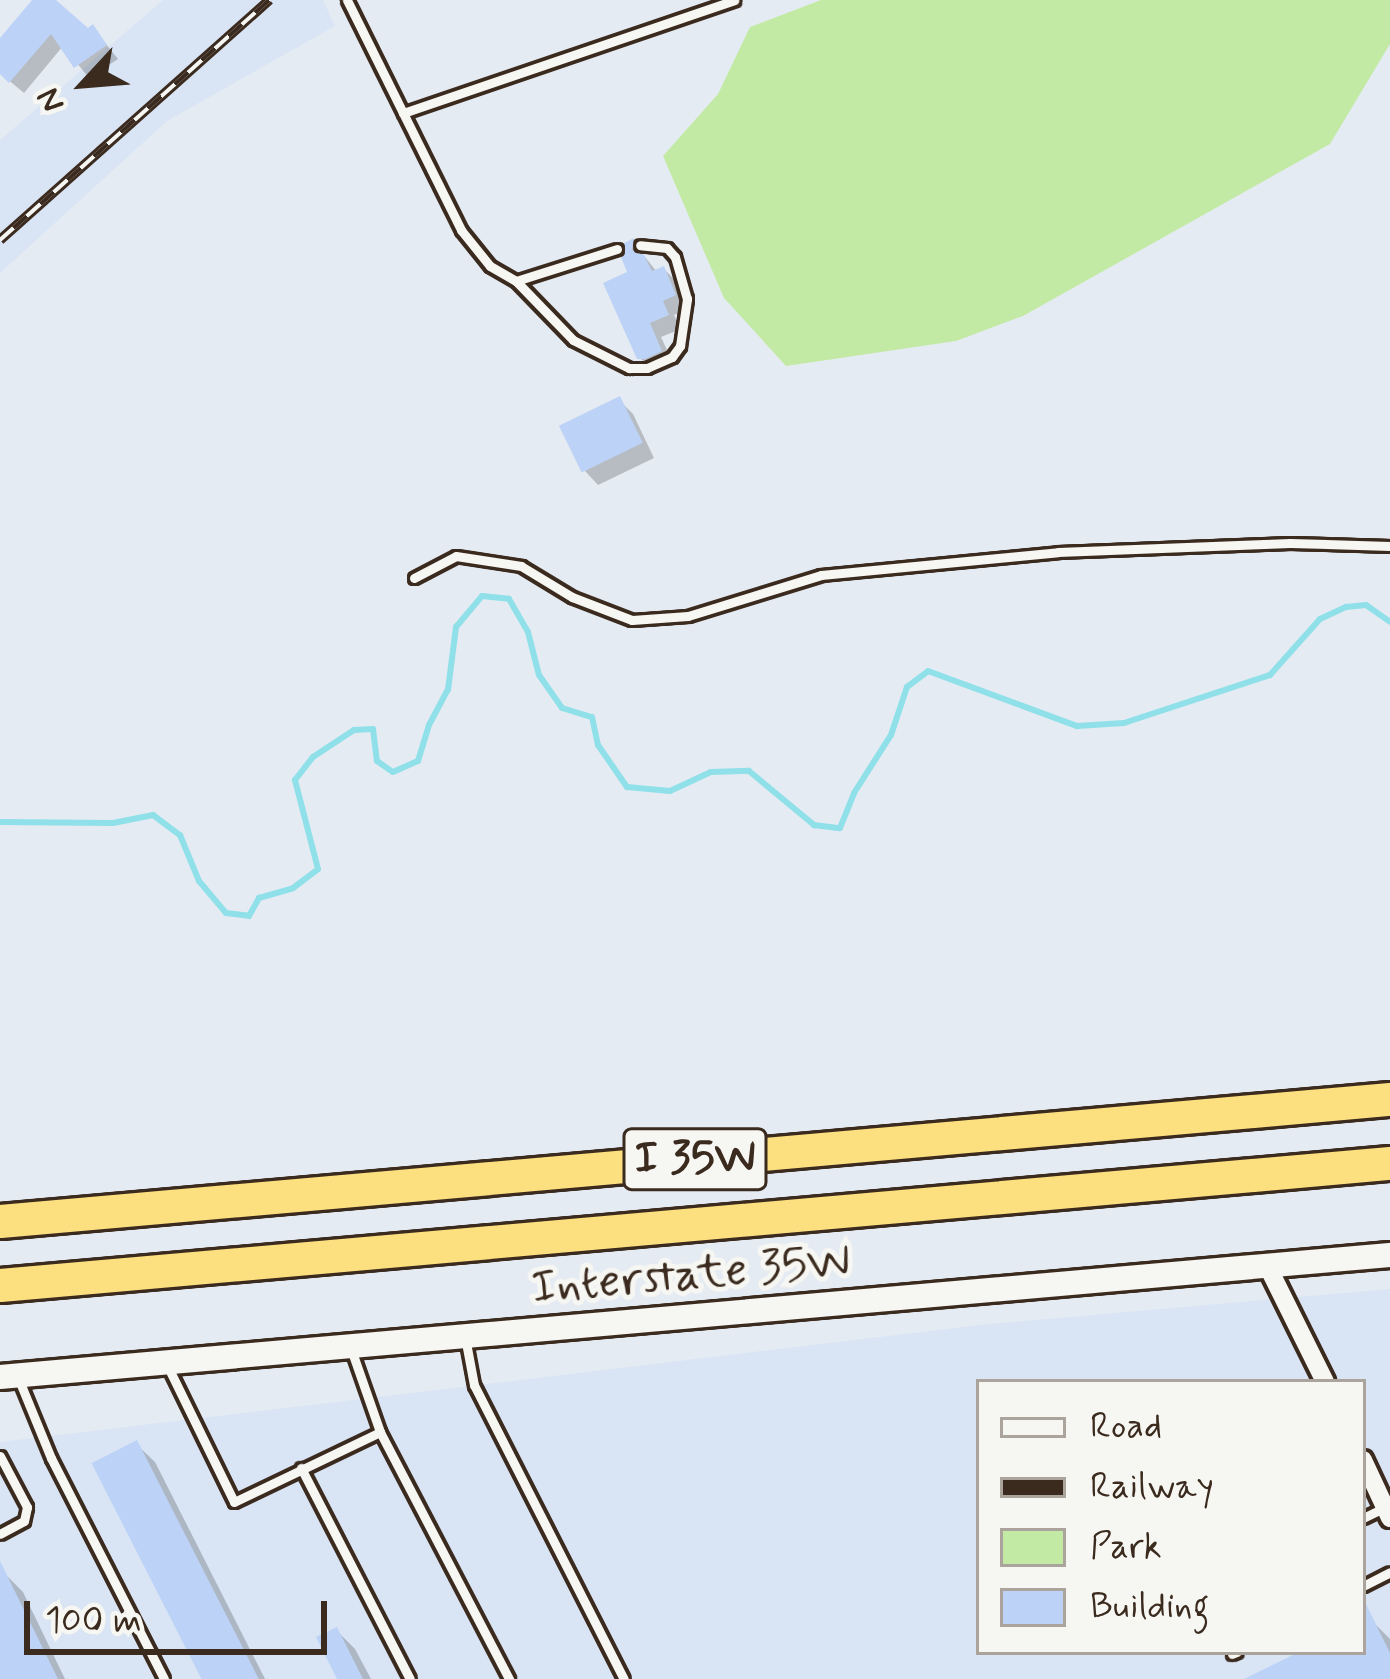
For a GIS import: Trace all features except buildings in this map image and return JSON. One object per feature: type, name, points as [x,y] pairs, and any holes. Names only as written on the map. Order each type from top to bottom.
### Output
[{"type":"highway","name":"I 35W","points":[[0,1221],[1390,1099]]},
{"type":"highway","name":"I 35W","points":[[0,1285],[1390,1163]]},
{"type":"street","name":"Interstate 35W","points":[[9,1376],[1390,1255]]},
{"type":"street","points":[[1267,1264],[1323,1379]]},
{"type":"street","points":[[1366,1466],[1388,1513]]},
{"type":"lane","points":[[346,0],[460,230],[490,266],[516,281],[573,340],[629,368],[647,368],[672,357],[680,346],[687,298],[675,257],[667,248],[640,244]]},
{"type":"lane","points":[[404,113],[734,0]]},
{"type":"lane","points":[[516,281],[617,249]]},
{"type":"lane","points":[[414,578],[456,556],[520,566],[572,597],[632,620],[688,616],[821,574],[1058,552],[1290,542],[1390,546]]},
{"type":"lane","points":[[465,1337],[474,1385],[624,1679]]},
{"type":"lane","points":[[350,1347],[380,1432],[509,1679]]},
{"type":"lane","points":[[166,1362],[234,1502],[380,1432]]},
{"type":"lane","points":[[9,1376],[164,1679]]},
{"type":"lane","points":[[0,1456],[27,1507],[24,1521],[0,1534]]},
{"type":"lane","points":[[301,1468],[410,1679]]},
{"type":"shaded area","points":[[163,0],[323,0],[335,26],[167,121],[0,273],[0,140]]},
{"type":"shaded area","points":[[1390,1289],[1390,1679],[0,1679],[0,1442],[989,1324]]},
{"type":"green space","points":[[821,0],[1390,0],[1390,44],[1330,144],[1023,316],[956,341],[786,366],[724,298],[663,156],[718,94],[750,27]]},
{"type":"waterway","points":[[0,822],[113,823],[153,815],[180,835],[199,881],[226,913],[249,916],[259,898],[293,888],[318,869],[295,780],[313,757],[354,730],[373,729],[377,761],[393,772],[418,761],[429,725],[448,690],[456,627],[482,596],[509,599],[528,632],[539,675],[562,708],[592,717],[598,745],[627,787],[670,791],[711,772],[749,771],[814,825],[840,828],[854,793],[891,735],[907,687],[928,671],[1077,726],[1124,723],[1270,675],[1320,619],[1346,607],[1366,605],[1390,622]]},
{"type":"railway","points":[[0,240],[269,0]]}]
